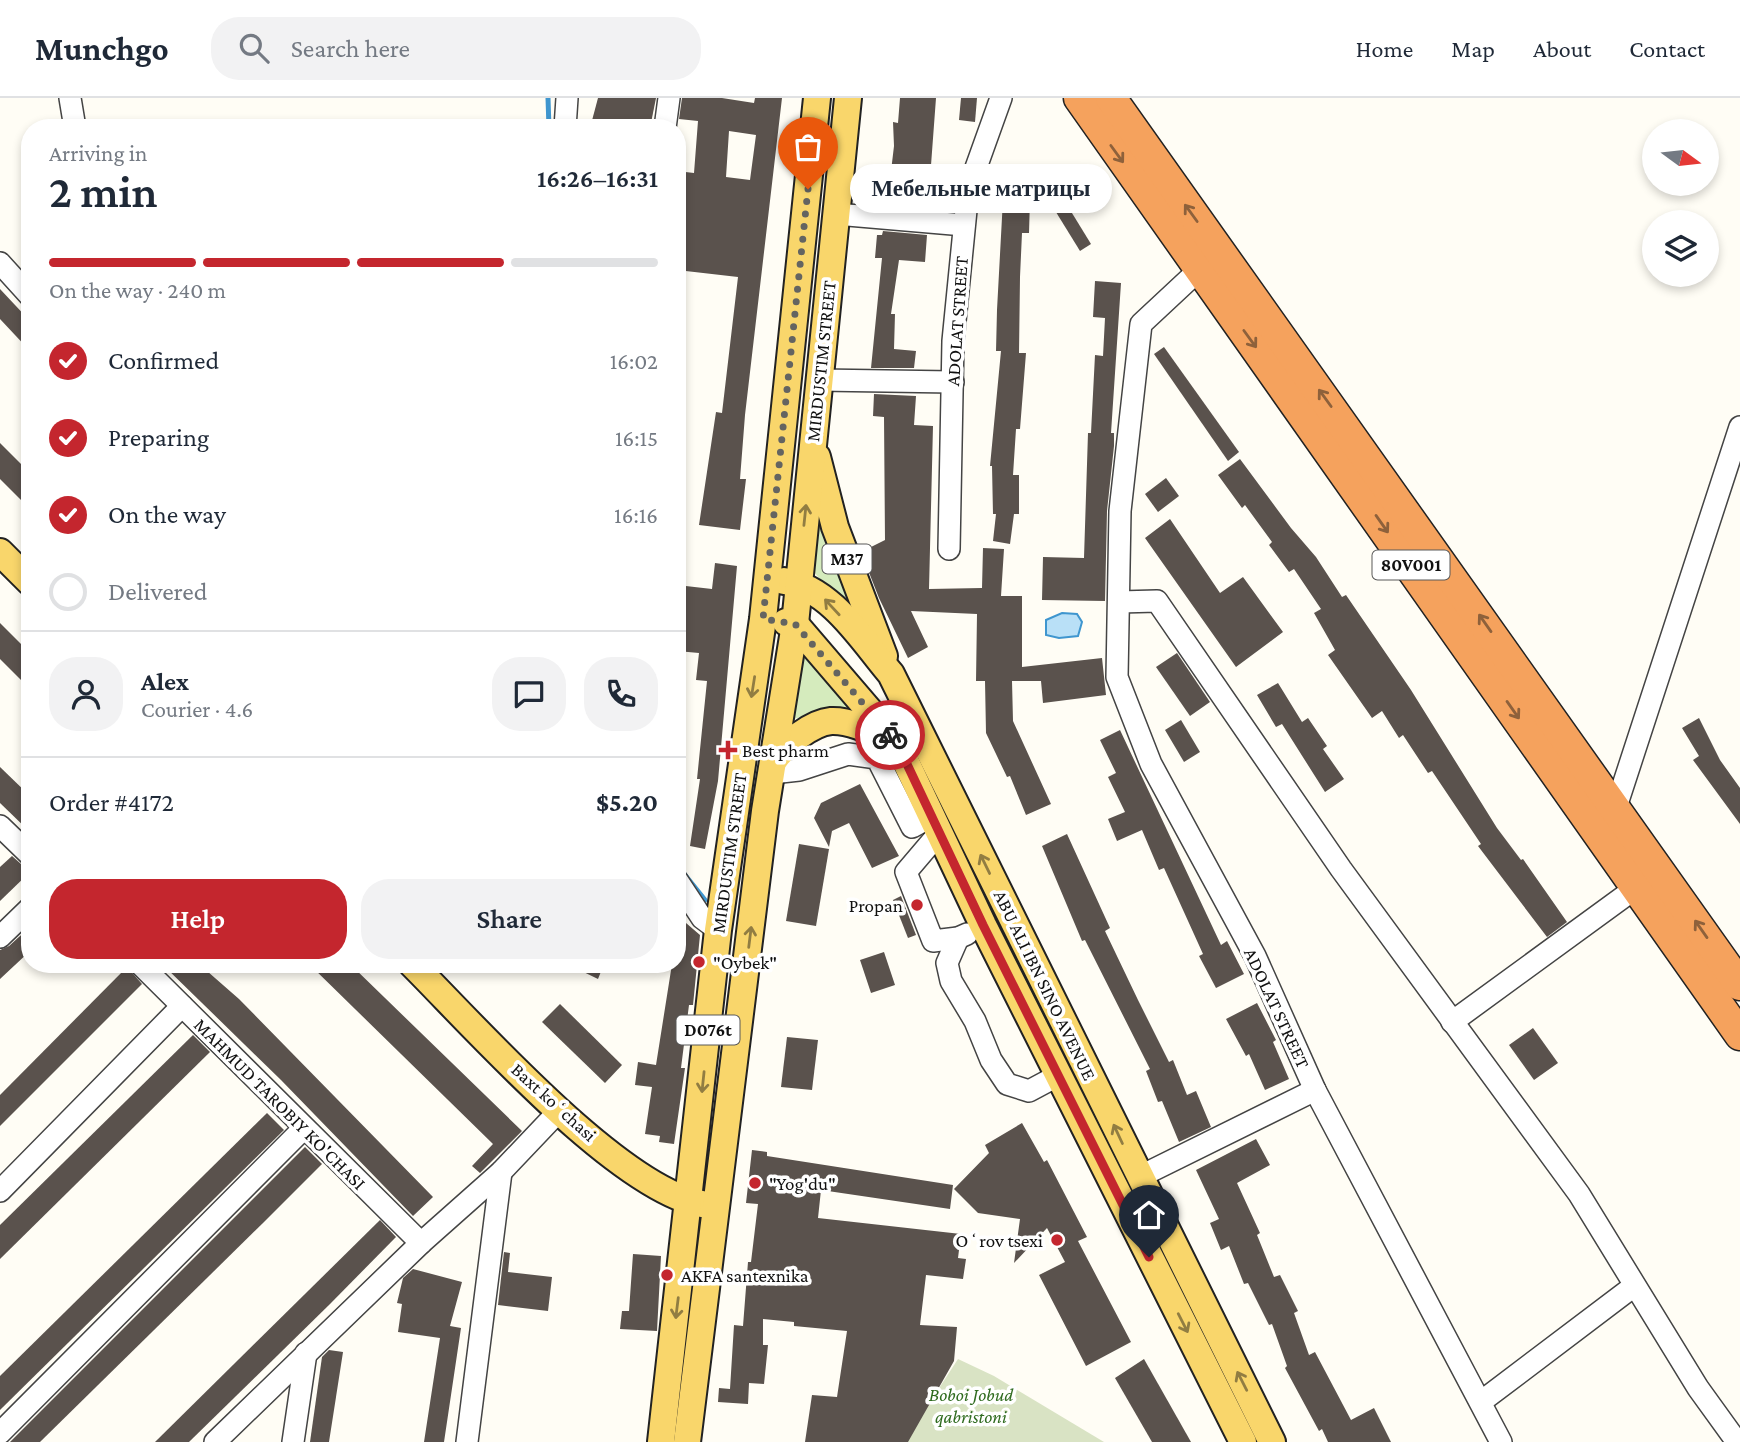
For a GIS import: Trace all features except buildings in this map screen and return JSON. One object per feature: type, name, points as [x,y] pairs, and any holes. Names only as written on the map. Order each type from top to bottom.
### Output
[{"type":"highway","name":"80V001","points":[[1079,98],[1200,269],[1343,445],[1616,807],[1740,985]]},
{"type":"highway","name":"80V001","points":[[1111,98],[1637,887],[1740,1035]]},
{"type":"main road","name":"MIRDUSTIM STREET","points":[[661,1442],[718,930],[763,619],[817,98]]},
{"type":"main road","name":"MIRDUSTIM STREET","points":[[687,1442],[765,811],[795,624],[848,98]]},
{"type":"main road","name":"M37","points":[[813,440],[835,527],[891,674]]},
{"type":"main road","points":[[0,552],[21,573]]},
{"type":"main road","name":"ABU ALI IBN SINO AVENUE","points":[[767,578],[798,583],[826,599],[891,674],[1272,1442]]},
{"type":"main road","points":[[763,619],[795,624]]},
{"type":"main road","name":"ABU ALI IBN SINO AVENUE","points":[[795,624],[897,743],[983,925],[1243,1442]]},
{"type":"main road","points":[[773,766],[797,737],[830,721],[860,727],[897,743]]},
{"type":"main road","name":"Baxt koʻchasi","points":[[421,973],[559,1111],[626,1165],[660,1188],[688,1202],[717,1207]]},
{"type":"street","points":[[69,98],[73,119]]},
{"type":"street","points":[[566,119],[567,98]]},
{"type":"street","points":[[666,119],[668,98]]},
{"type":"street","name":"ADOLAT STREET","points":[[949,549],[953,382],[968,190],[1001,98]]},
{"type":"street","points":[[836,214],[964,225]]},
{"type":"street","points":[[0,263],[21,286]]},
{"type":"street","name":"ADOLAT STREET","points":[[1200,269],[1141,324],[1120,511],[1116,677],[1151,764],[1255,956],[1315,1090],[1482,1401],[1501,1442]]},
{"type":"street","points":[[819,380],[953,382]]},
{"type":"street","points":[[1616,807],[1740,427]]},
{"type":"street","points":[[1119,602],[1157,601],[1341,869],[1579,1194],[1634,1286],[1737,1442]]},
{"type":"street","points":[[773,766],[799,770],[848,754],[877,758],[912,827],[936,824]]},
{"type":"street","points":[[936,824],[906,872],[933,941],[958,938],[983,925]]},
{"type":"street","points":[[0,826],[21,846]]},
{"type":"street","points":[[1452,1021],[1637,887]]},
{"type":"street","points":[[686,894],[702,918],[718,930]]},
{"type":"street","points":[[0,936],[21,916]]},
{"type":"street","points":[[958,938],[947,963],[951,981],[975,1021],[991,1060],[1007,1084],[1029,1091],[1059,1075]]},
{"type":"street","name":"MAHMUD TAROBIY KO'CHASI","points":[[149,973],[421,1243]]},
{"type":"street","points":[[0,1191],[182,1006]]},
{"type":"street","points":[[1139,1177],[1315,1090]]},
{"type":"street","points":[[215,1442],[421,1243],[501,1172],[559,1111]]},
{"type":"street","points":[[0,1433],[304,1128]]},
{"type":"street","points":[[467,1442],[501,1172]]},
{"type":"street","points":[[1482,1401],[1634,1286]]},
{"type":"street","points":[[293,1442],[306,1353]]},
{"type":"green space","points":[[819,511],[869,640],[810,567]]},
{"type":"green space","points":[[804,649],[856,711],[833,708],[790,720]]},
{"type":"green space","name":"Boboi Jobud qabristoni","points":[[958,1359],[994,1376],[1104,1442],[904,1442]]},
{"type":"water","points":[[1062,613],[1077,614],[1082,622],[1078,636],[1059,638],[1046,635],[1046,620]]},
{"type":"waterway","points":[[548,98],[549,119]]},
{"type":"waterway","points":[[686,876],[705,900]]},
{"type":"way so far","points":[[808,189],[763,619],[795,624],[890,735]]},
{"type":"place","name":"Мебельные матрицы","points":[[808,189]]},
{"type":"place","name":"Best pharm","points":[[728,750]]},
{"type":"place","name":"Propan","points":[[917,905]]},
{"type":"place","name":"\"Oybek\"","points":[[699,962]]},
{"type":"place","name":"\"Yog'du\"","points":[[755,1183]]},
{"type":"place","name":"Oʻrov tsexi","points":[[1057,1240]]},
{"type":"place","name":"AKFA santexnika","points":[[667,1275]]},
{"type":"route","points":[[890,735],[897,743],[983,925],[1149,1257]]}]
